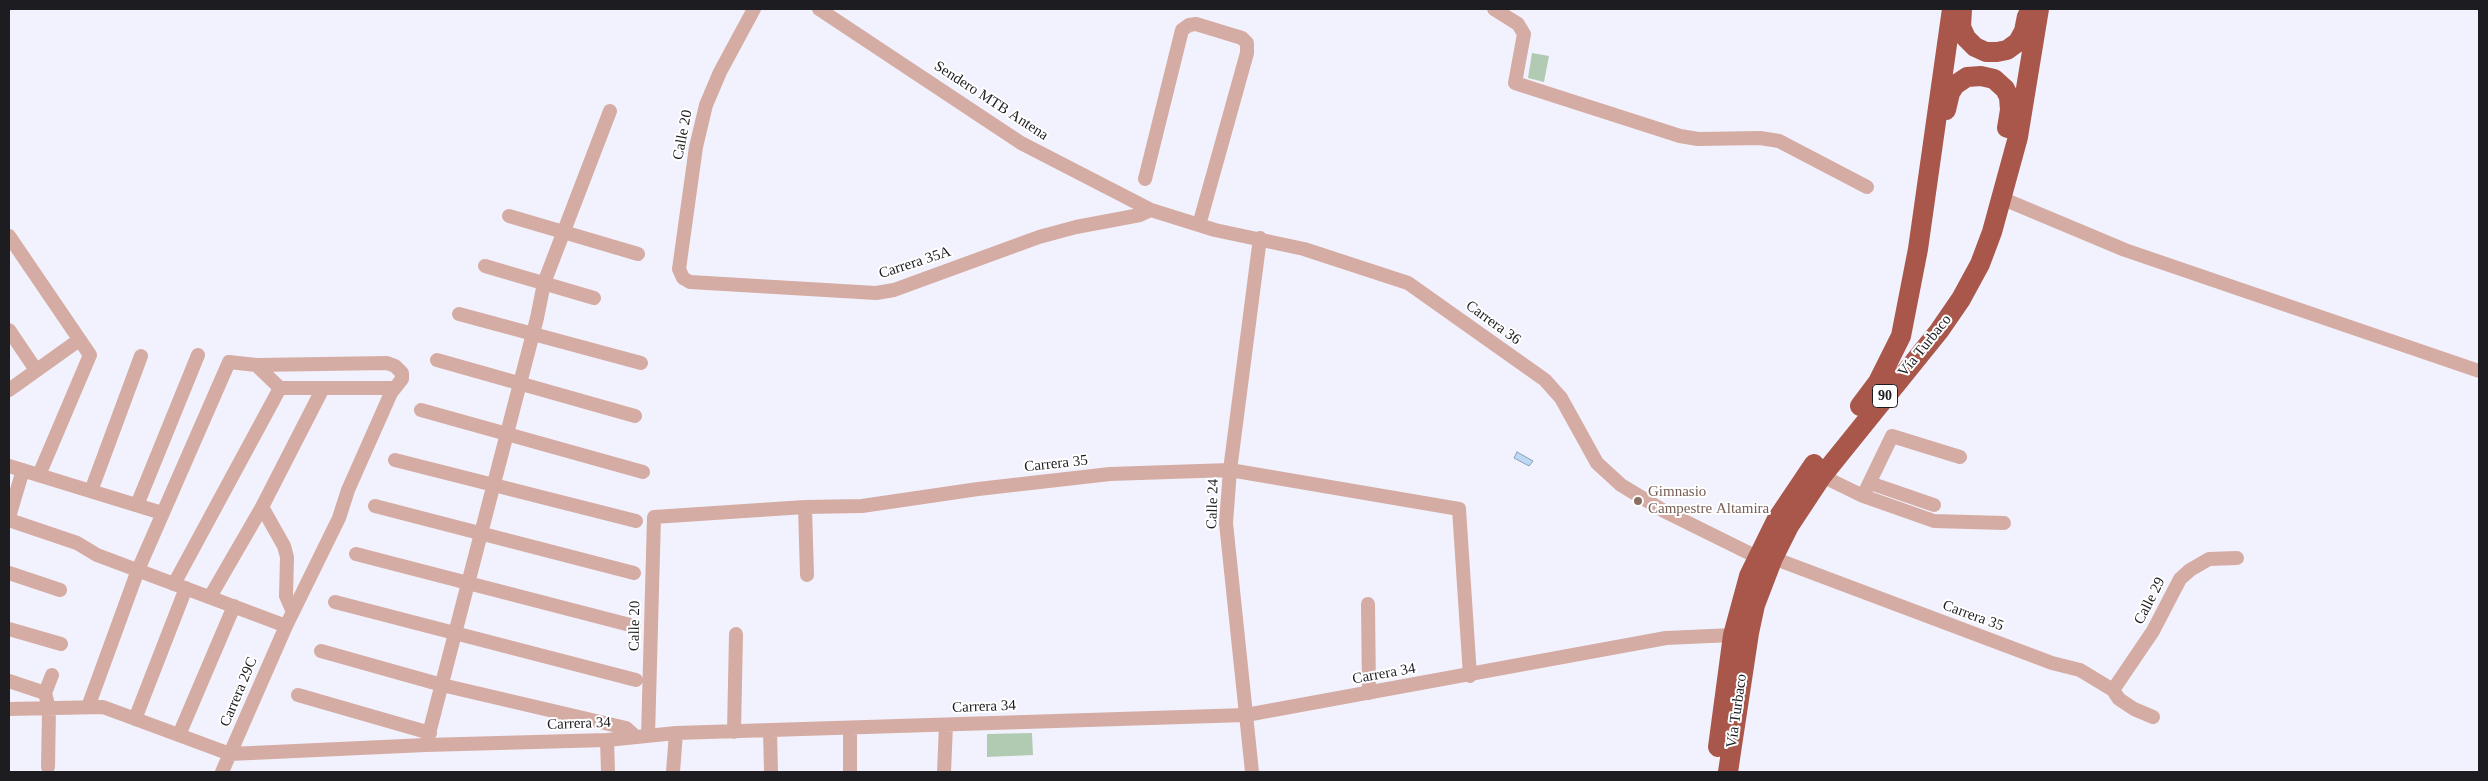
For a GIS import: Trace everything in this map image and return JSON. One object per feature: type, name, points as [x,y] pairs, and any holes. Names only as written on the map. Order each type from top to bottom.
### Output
[{"type":"highway","name":"Vía Turbaco","points":[[1715,772],[1733,635],[1740,604],[1765,558],[1794,492],[1878,382],[1892,358],[1901,336],[1918,249],[1952,9]]},
{"type":"highway","points":[[1962,9],[1961,26],[1966,38],[1975,47],[1986,52],[2007,50],[2018,42],[2024,31],[2028,9]]},
{"type":"highway","name":"Vía Turbaco","points":[[1728,772],[1749,633],[1765,558],[1790,526],[1822,476],[1939,332],[1961,299],[1980,264],[1992,232],[2018,137],[2039,9]]},
{"type":"highway","points":[[1918,249],[1930,236],[1950,93],[1955,85],[1967,77],[1981,76],[1994,79],[2009,97],[2010,110],[1990,207],[1992,232]]},
{"type":"street","name":"Calle 20","points":[[683,278],[679,269],[696,148],[706,105],[720,72],[754,9]]},
{"type":"street","name":"Sendero MTB Antena","points":[[819,9],[1021,143],[1151,210]]},
{"type":"street","points":[[1502,11],[1518,24],[1524,34],[1515,83],[1680,136],[1698,139],[1760,138],[1778,142],[1867,187]]},
{"type":"street","points":[[1145,179],[1182,30],[1189,25],[1196,24],[1242,38],[1246,44],[1247,53],[1199,225]]},
{"type":"street","points":[[298,696],[428,739],[492,485],[533,334],[544,283],[610,112]]},
{"type":"street","points":[[2001,198],[2125,250],[2479,371]]},
{"type":"street","name":"Carrera 35A","points":[[683,278],[690,282],[876,293],[894,290],[1039,237],[1076,227],[1140,215],[1151,210]]},
{"type":"street","name":"Carrera 36","points":[[1151,210],[1199,225],[1260,238],[1363,266],[1408,282],[1545,380],[1561,398],[1597,463],[1620,485],[1664,511],[1765,558]]},
{"type":"street","points":[[509,216],[638,254]]},
{"type":"street","points":[[9,236],[90,355],[39,475]]},
{"type":"street","name":"Calle 24","points":[[1252,772],[1226,523],[1230,470],[1260,238]]},
{"type":"street","points":[[485,266],[594,298]]},
{"type":"street","points":[[459,314],[641,363]]},
{"type":"street","points":[[9,330],[36,370]]},
{"type":"street","points":[[9,390],[79,340]]},
{"type":"street","points":[[137,505],[198,355]]},
{"type":"street","points":[[91,491],[141,356]]},
{"type":"street","points":[[437,360],[635,416]]},
{"type":"street","points":[[88,707],[138,570],[229,362],[256,365],[386,363],[395,366],[402,373],[402,379],[395,388],[280,388],[256,365]]},
{"type":"street","points":[[135,719],[180,586],[280,388]]},
{"type":"street","points":[[210,597],[262,507],[323,388]]},
{"type":"street","name":"Carrera 29C","points":[[222,772],[286,626],[329,542],[348,490],[395,388]]},
{"type":"street","points":[[421,410],[643,472]]},
{"type":"street","points":[[1863,496],[1892,436],[1960,457]]},
{"type":"street","points":[[395,460],[636,521]]},
{"type":"street","points":[[9,466],[162,513]]},
{"type":"street","points":[[23,470],[9,518],[77,542],[97,555],[286,626]]},
{"type":"street","name":"Carrera 35","points":[[654,517],[804,507],[862,506],[978,489],[1110,474],[1230,470],[1459,508],[1470,676]]},
{"type":"street","points":[[1822,476],[1863,496],[1934,521],[2004,523]]},
{"type":"street","points":[[1870,483],[1934,505]]},
{"type":"street","points":[[375,506],[634,573]]},
{"type":"street","points":[[262,507],[284,546],[286,557],[286,596],[293,612]]},
{"type":"street","points":[[804,507],[807,575]]},
{"type":"street","name":"Calle 20","points":[[642,737],[654,517]]},
{"type":"street","points":[[356,554],[634,626]]},
{"type":"street","name":"Carrera 35","points":[[1765,558],[2052,662],[2080,670],[2113,690],[2120,699],[2153,717]]},
{"type":"street","name":"Calle 29","points":[[2113,690],[2154,631],[2180,580],[2190,570],[2209,560],[2237,558]]},
{"type":"street","points":[[9,572],[60,590]]},
{"type":"street","points":[[335,602],[636,680]]},
{"type":"street","points":[[1368,604],[1369,694]]},
{"type":"street","points":[[180,736],[234,606]]},
{"type":"street","points":[[9,629],[62,644]]},
{"type":"street","points":[[734,732],[736,634]]},
{"type":"street","name":"Carrera 34","points":[[230,754],[428,739],[607,740],[676,733],[1246,715],[1470,676],[1666,638],[1733,635]]},
{"type":"street","points":[[321,651],[442,685],[626,728],[642,737]]},
{"type":"street","points":[[48,767],[49,709],[45,693],[52,675]]},
{"type":"street","points":[[9,680],[45,693]]},
{"type":"street","points":[[9,709],[103,707],[230,754]]},
{"type":"street","points":[[944,772],[946,725]]},
{"type":"street","points":[[850,728],[850,772]]},
{"type":"street","points":[[770,730],[772,772]]},
{"type":"street","points":[[673,772],[676,733]]},
{"type":"street","points":[[607,740],[608,772]]},
{"type":"green space","points":[[1532,53],[1549,56],[1544,82],[1528,78]]},
{"type":"green space","points":[[1032,733],[1033,755],[987,757],[987,734]]},
{"type":"water","points":[[1517,452],[1533,461],[1529,466],[1514,458]]},
{"type":"place","name":"Gimnasio Campestre Altamira","points":[[1638,501]]}]
